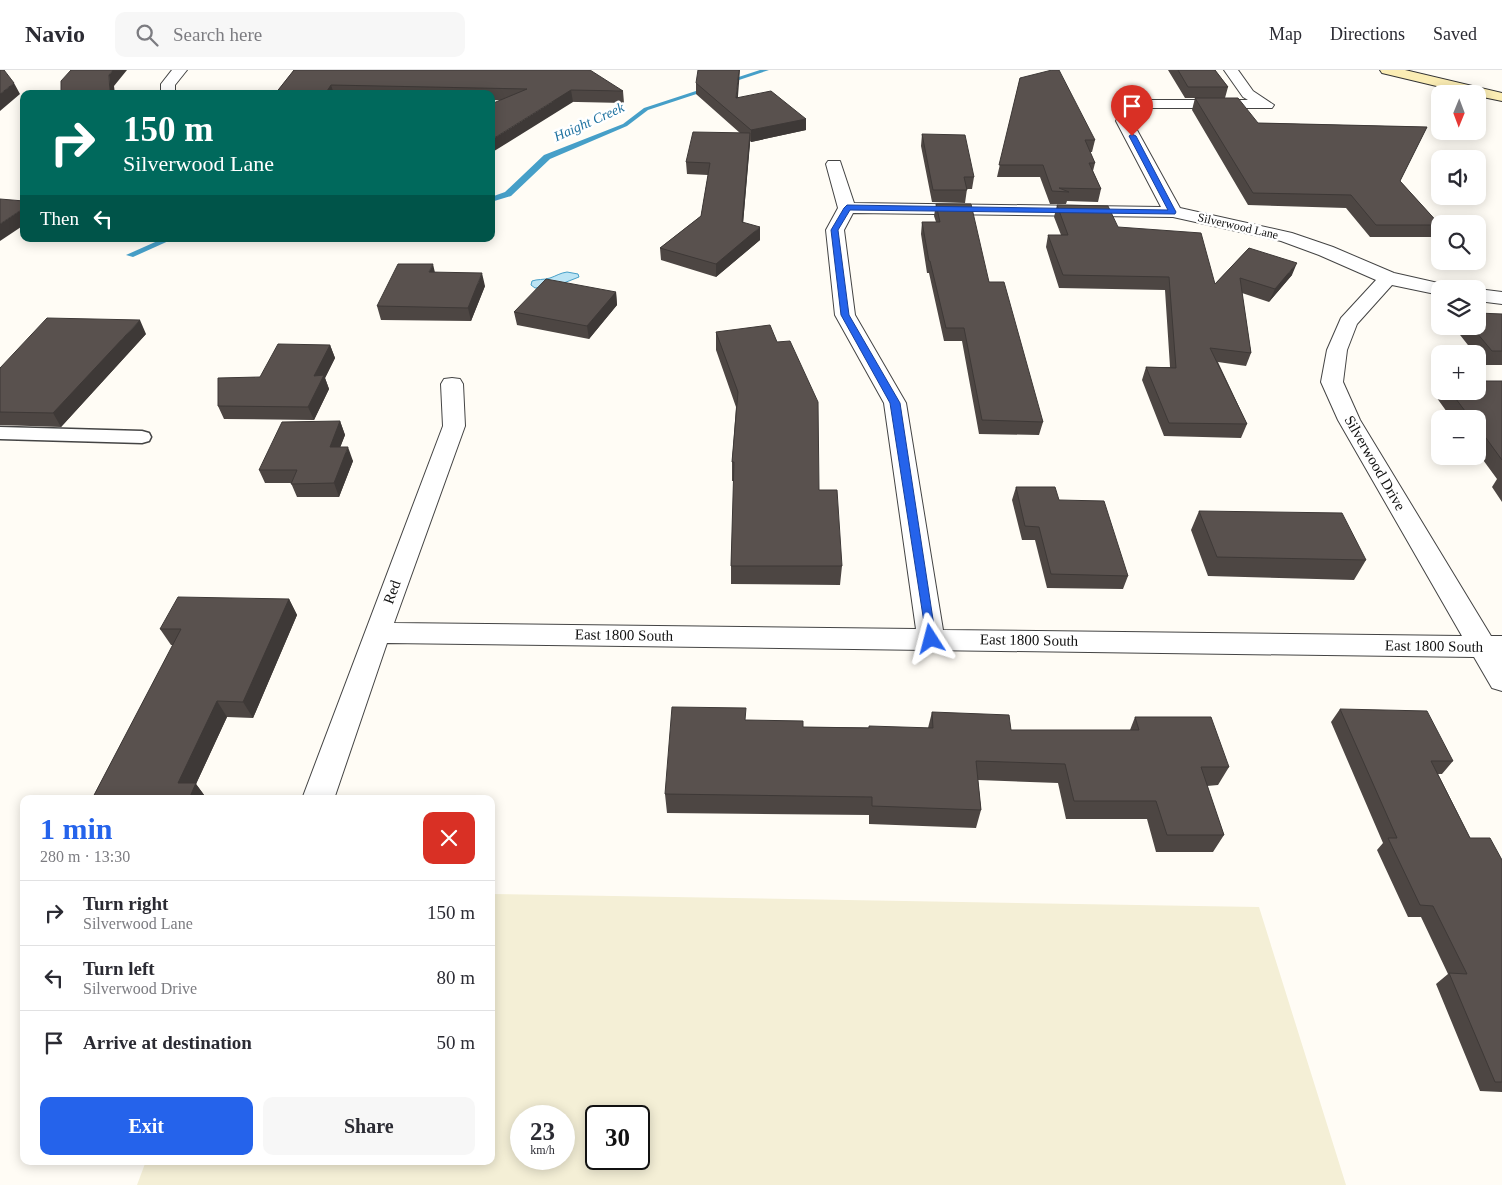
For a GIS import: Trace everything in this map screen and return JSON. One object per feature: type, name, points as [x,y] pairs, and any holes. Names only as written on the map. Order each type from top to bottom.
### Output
[{"type":"street","points":[[168,90],[168,84],[180,70]]},
{"type":"street","points":[[1231,70],[1248,94],[1266,105]]},
{"type":"street","points":[[1387,70],[1502,98]]},
{"type":"street","points":[[1263,88],[1268,94],[1266,105]]},
{"type":"street","points":[[1173,212],[1124,121],[1129,109],[1152,104],[1266,105]]},
{"type":"street","points":[[834,164],[847,208],[835,230],[845,315],[895,403],[931,639]]},
{"type":"street","name":"Silverwood Lane","points":[[847,208],[1173,212],[1286,237],[1326,251],[1388,278],[1431,287]]},
{"type":"street","name":"Silverwood Drive","points":[[1388,278],[1348,322],[1337,350],[1332,382],[1350,420],[1493,647],[1502,680]]},
{"type":"street","points":[[1486,296],[1502,298]]},
{"type":"street","name":"Red","points":[[319,795],[454,426],[452,384]]},
{"type":"street","name":"East 1800 South","points":[[377,633],[1493,647]]},
{"type":"lane","points":[[0,433],[142,437]]},
{"type":"shaded area","points":[[495,894],[1259,907],[1346,1185],[137,1185],[144,1165],[495,1165]]},
{"type":"water","points":[[567,272],[578,274],[579,277],[556,286],[535,288],[531,285],[532,281],[548,279]]},
{"type":"building","points":[[0,70],[4,70],[14,83],[0,94]]},
{"type":"building","points":[[71,70],[113,70],[109,75],[110,90],[61,90],[61,81]]},
{"type":"building","points":[[294,70],[590,70],[623,91],[571,90],[495,138],[495,102],[527,89],[331,85],[328,90],[278,90]]},
{"type":"building","points":[[698,70],[739,70],[736,98],[771,91],[806,119],[751,130],[696,83]]},
{"type":"building","points":[[1059,70],[1095,140],[1085,140],[1095,163],[1089,163],[1101,189],[1059,188],[1069,192],[1052,191],[1043,165],[999,165],[1020,78]]},
{"type":"building","points":[[1178,70],[1215,70],[1228,87],[1188,87]]},
{"type":"building","points":[[1195,98],[1238,98],[1258,123],[1427,127],[1400,181],[1431,215],[1431,225],[1376,225],[1351,195],[1253,193]]},
{"type":"building","points":[[693,132],[750,133],[742,222],[760,227],[716,264],[660,248],[701,216],[710,163],[686,162]]},
{"type":"building","points":[[922,134],[965,135],[974,177],[964,177],[967,190],[933,190]]},
{"type":"building","points":[[0,199],[20,201],[20,211],[0,224]]},
{"type":"building","points":[[936,204],[971,204],[989,282],[1004,282],[1043,422],[982,420],[964,328],[946,328],[929,261],[922,222],[940,222]]},
{"type":"building","points":[[1057,205],[1108,206],[1118,227],[1201,233],[1215,284],[1249,248],[1297,263],[1275,289],[1240,278],[1251,353],[1210,348],[1247,424],[1169,423],[1146,367],[1176,368],[1169,277],[1063,275],[1048,235],[1068,235]]},
{"type":"building","points":[[398,264],[433,264],[429,272],[482,273],[468,308],[377,306]]},
{"type":"building","points":[[546,279],[616,292],[587,326],[514,312]]},
{"type":"building","points":[[1486,313],[1502,314],[1502,351],[1492,351],[1479,335],[1486,335]]},
{"type":"building","points":[[47,318],[140,320],[53,413],[0,412],[0,368]]},
{"type":"building","points":[[770,325],[777,342],[790,341],[818,402],[819,490],[837,490],[842,566],[731,566],[734,462],[732,462],[738,392],[716,332]]},
{"type":"building","points":[[278,344],[330,345],[314,376],[324,375],[308,407],[218,406],[218,378],[260,377]]},
{"type":"building","points":[[1486,381],[1502,381],[1502,460],[1486,438],[1486,410],[1464,410],[1457,400],[1486,400]]},
{"type":"building","points":[[340,421],[330,447],[348,447],[334,483],[291,484],[297,470],[259,470],[282,422]]},
{"type":"building","points":[[1016,487],[1055,487],[1059,500],[1104,501],[1128,576],[1051,574],[1039,527],[1025,526]]},
{"type":"building","points":[[1199,511],[1342,513],[1366,560],[1217,557]]},
{"type":"building","points":[[178,597],[289,599],[243,702],[217,701],[178,783],[196,783],[191,795],[94,795],[181,629],[160,629]]},
{"type":"building","points":[[672,707],[746,708],[745,720],[803,721],[803,727],[869,728],[869,726],[933,728],[932,712],[1009,715],[1011,730],[1139,730],[1135,717],[1211,717],[1229,767],[1201,767],[1224,835],[1167,835],[1156,801],[1074,801],[1065,764],[976,761],[981,810],[872,806],[872,797],[665,794]]},
{"type":"building","points":[[1340,709],[1427,711],[1453,761],[1431,761],[1470,838],[1490,838],[1502,860],[1502,1082],[1495,1082],[1449,973],[1467,974],[1433,906],[1420,905],[1388,838],[1397,838]]},
{"type":"waterway","name":"Haight Creek","points":[[495,199],[508,194],[547,157],[625,125],[646,109],[766,70]]},
{"type":"waterway","name":"Haight Creek","points":[[130,255],[162,242]]},
{"type":"route","points":[[931,639],[895,403],[845,315],[835,230],[847,208],[1173,212],[1132,136]]}]
